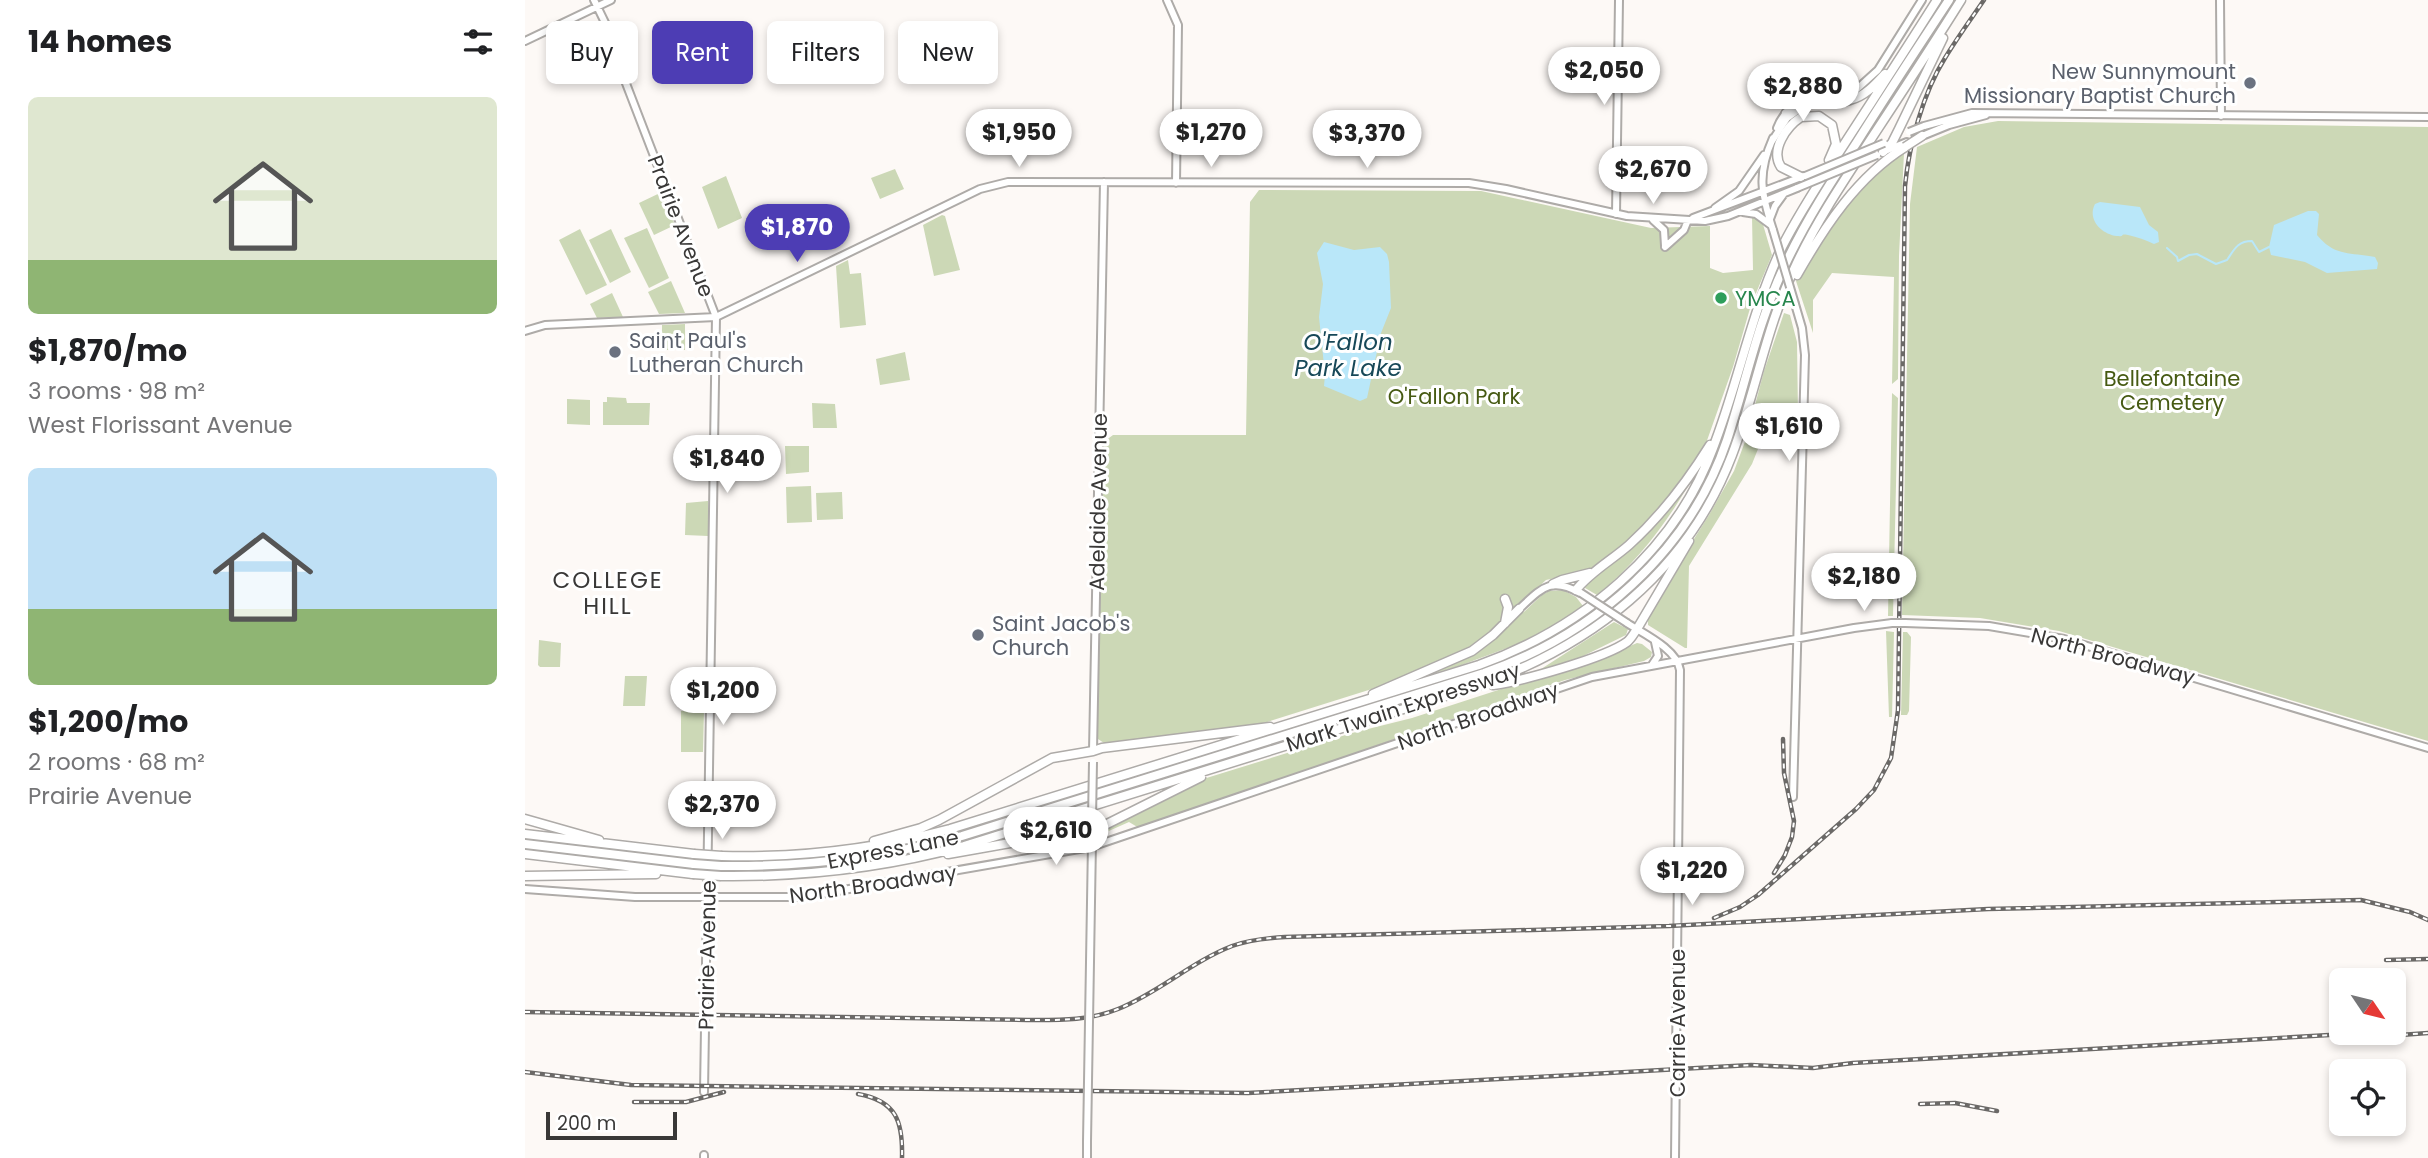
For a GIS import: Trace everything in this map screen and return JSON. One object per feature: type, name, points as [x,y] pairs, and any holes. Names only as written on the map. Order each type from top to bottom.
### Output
[{"type":"highway","name":"Mark Twain Expressway","points":[[525,834],[694,859],[841,851],[904,841],[950,829],[1509,654],[1551,633],[1584,612],[1626,577],[1668,529],[1701,476],[1719,430],[1748,333],[1787,237],[1937,0]]},
{"type":"highway","name":"Express Lane","points":[[525,844],[694,859],[721,866],[771,866],[837,861],[900,851],[962,836],[1499,668],[1549,646],[1621,596],[1674,537],[1700,497],[1722,454],[1764,314],[1794,245],[1830,184],[1949,0]]},
{"type":"highway","name":"Mark Twain Expressway","points":[[525,854],[721,876],[815,873],[875,866],[924,856],[1473,687],[1540,662],[1574,642],[1632,599],[1665,565],[1702,513],[1732,456],[1779,304],[1815,227],[1961,0]]},
{"type":"highway","points":[[1881,150],[1894,139],[1949,27],[1951,16]]},
{"type":"highway","points":[[1786,113],[1805,103],[1844,102],[1861,96],[1897,62]]},
{"type":"highway","points":[[1803,177],[1781,167],[1776,155],[1783,137],[1795,121],[1813,114],[1829,122],[1836,138],[1819,183]]},
{"type":"highway","points":[[1779,304],[1840,208],[1881,164],[1921,136]]},
{"type":"highway","points":[[1578,592],[1596,571],[1632,543],[1666,508],[1719,430]]},
{"type":"highway","points":[[1473,687],[1511,682],[1593,657],[1627,642],[1678,562],[1702,513]]},
{"type":"highway","points":[[1553,584],[1596,571]]},
{"type":"highway","points":[[1505,599],[1508,607],[1505,624]]},
{"type":"highway","points":[[1345,706],[1458,658],[1483,643],[1519,610]]},
{"type":"highway","points":[[841,851],[921,828],[1052,758],[1102,748],[1285,725]]},
{"type":"highway","points":[[924,856],[957,853],[1092,829],[1228,764]]},
{"type":"highway","points":[[525,819],[611,845]]},
{"type":"highway","points":[[1076,833],[1092,842]]},
{"type":"highway","points":[[525,876],[633,876],[673,872]]},
{"type":"main road","points":[[525,41],[596,3],[611,0]]},
{"type":"main road","points":[[1167,0],[1178,25],[1176,183]]},
{"type":"main road","points":[[1616,214],[1619,0]]},
{"type":"main road","points":[[1772,141],[1792,114],[1830,102],[1863,84],[1878,70],[1923,0]]},
{"type":"main road","points":[[2220,0],[2221,116]]},
{"type":"main road","name":"Prairie Avenue","points":[[596,3],[612,37],[622,73],[716,317],[704,1092]]},
{"type":"main road","points":[[1705,215],[1739,191],[1767,150],[1792,105],[1805,98],[1863,84]]},
{"type":"main road","points":[[1894,139],[1924,126],[1972,113],[2428,117]]},
{"type":"main road","points":[[1921,136],[1991,114]]},
{"type":"main road","points":[[1688,220],[1881,150],[1906,145]]},
{"type":"main road","points":[[1767,150],[1761,174],[1762,193],[1802,328],[1805,355],[1793,797]]},
{"type":"main road","points":[[525,331],[545,325],[716,317],[987,186],[1008,183],[1469,183],[1616,214],[1651,219],[1705,221],[1764,202],[1881,150]]},
{"type":"main road","name":"Adelaide Avenue","points":[[1087,1158],[1104,182]]},
{"type":"main road","points":[[1771,225],[1775,206],[1785,193]]},
{"type":"main road","points":[[1738,212],[1756,214],[1771,225]]},
{"type":"main road","points":[[1651,219],[1660,225],[1666,235],[1665,247],[1684,230],[1688,220]]},
{"type":"main road","points":[[1519,610],[1539,590],[1553,584],[1578,592],[1672,652],[1678,660]]},
{"type":"main road","name":"North Broadway","points":[[525,889],[635,897],[803,897],[1091,848],[1584,680],[1678,660],[1892,623],[1989,626],[2064,639],[2428,748]]},
{"type":"main road","points":[[1651,666],[1658,656],[1655,642]]},
{"type":"main road","name":"Carrie Avenue","points":[[1675,1158],[1681,704],[1678,660]]},
{"type":"green space","name":"Bellefontaine Cemetery","points":[[1998,121],[2428,127],[2428,741],[2059,631],[1980,618],[1902,615],[1910,204],[1917,147],[1964,127]]},
{"type":"green space","points":[[1904,153],[1899,256],[1898,379],[1892,384],[1894,277],[1832,273],[1813,300],[1813,333],[1796,281],[1828,227],[1857,191],[1888,162]]},
{"type":"green space","points":[[895,169],[904,189],[880,199],[871,178]]},
{"type":"green space","points":[[726,176],[742,218],[718,229],[702,187]]},
{"type":"green space","name":"O'Fallon Park","points":[[1259,190],[1481,191],[1651,228],[1710,226],[1710,268],[1723,273],[1753,270],[1752,216],[1762,221],[1772,255],[1751,305],[1733,367],[1704,449],[1645,527],[1596,569],[1546,580],[1481,640],[1462,653],[1391,683],[1264,723],[1107,745],[1098,739],[1097,734],[1102,446],[1113,435],[1246,435],[1250,202]]},
{"type":"green space","points":[[662,192],[675,225],[654,235],[639,203]]},
{"type":"green space","points":[[945,216],[960,270],[934,276],[923,225]]},
{"type":"green space","points":[[647,228],[669,278],[649,288],[624,238]]},
{"type":"green space","points":[[580,229],[607,285],[586,295],[559,240]]},
{"type":"green space","points":[[611,229],[631,272],[610,283],[589,240]]},
{"type":"green space","points":[[848,260],[850,274],[861,273],[866,325],[840,328],[836,266]]},
{"type":"green space","points":[[671,281],[685,313],[659,314],[648,292]]},
{"type":"green space","points":[[612,293],[623,317],[597,318],[590,304]]},
{"type":"green space","points":[[1784,313],[1790,315],[1797,342],[1798,414],[1772,414],[1752,464],[1689,566],[1685,648],[1648,625],[1648,617],[1734,471]]},
{"type":"green space","points":[[685,324],[685,350],[662,350],[662,325]]},
{"type":"green space","points":[[905,352],[910,380],[880,385],[876,359]]},
{"type":"green space","points":[[1892,393],[1898,398],[1893,616],[1888,616]]},
{"type":"green space","points":[[607,397],[626,398],[627,403],[650,403],[649,425],[603,425],[603,402],[607,402]]},
{"type":"green space","points":[[567,399],[590,400],[590,425],[567,424]]},
{"type":"green space","points":[[812,403],[835,404],[837,428],[813,428]]},
{"type":"green space","points":[[785,446],[809,446],[809,472],[786,474]]},
{"type":"green space","points":[[1696,472],[1664,523],[1627,568],[1597,595],[1585,588],[1586,583],[1613,561]]},
{"type":"green space","points":[[811,486],[812,522],[787,523],[786,487]]},
{"type":"green space","points":[[842,492],[843,519],[817,520],[816,493]]},
{"type":"green space","points":[[708,501],[708,536],[685,535],[686,503]]},
{"type":"green space","points":[[1563,590],[1576,597],[1583,606],[1518,644],[1408,681],[1444,667],[1525,611],[1542,595],[1549,591]]},
{"type":"green space","points":[[1614,622],[1628,629],[1626,635],[1579,658],[1538,671]]},
{"type":"green space","points":[[1886,631],[1894,632],[1892,717],[1889,717]]},
{"type":"green space","points":[[1903,632],[1907,632],[1911,637],[1907,715],[1901,715]]},
{"type":"green space","points":[[539,640],[561,643],[560,667],[538,665]]},
{"type":"green space","points":[[1637,643],[1652,652],[1651,657],[1565,680],[1139,828],[1129,822],[1102,834],[1112,823],[1200,780],[1352,733],[1412,718]]},
{"type":"green space","points":[[625,676],[647,676],[645,706],[623,706]]},
{"type":"green space","points":[[681,711],[704,711],[703,752],[681,752]]},
{"type":"water","points":[[2100,202],[2140,207],[2149,225],[2158,232],[2159,242],[2154,244],[2124,234],[2111,235],[2101,229],[2093,215],[2095,204]]},
{"type":"water","points":[[2308,211],[2316,211],[2319,214],[2317,235],[2324,242],[2343,252],[2375,257],[2377,269],[2327,273],[2305,262],[2271,255],[2269,247],[2274,225]]},
{"type":"water","name":"O'Fallon Park Lake","points":[[1324,242],[1354,250],[1380,247],[1387,254],[1389,262],[1391,308],[1381,333],[1367,398],[1360,401],[1324,386],[1319,317],[1323,284],[1317,253]]},
{"type":"waterway","points":[[2167,248],[2178,261],[2197,254],[2216,264],[2227,260],[2243,243],[2252,241],[2259,252],[2269,247]]},
{"type":"railway","points":[[1714,918],[1740,907],[1758,895],[1856,809],[1874,790],[1891,758],[1898,710],[1905,186],[1914,137],[1930,87],[1984,0]]},
{"type":"railway","points":[[1774,873],[1792,837],[1794,821],[1784,773],[1783,739]]},
{"type":"railway","points":[[525,1012],[1073,1019],[1118,1009],[1232,946],[1285,937],[1669,926],[1988,909],[2361,900],[2410,912],[2428,920]]},
{"type":"railway","points":[[2386,960],[2428,959]]},
{"type":"railway","points":[[2406,1035],[2428,1033]]},
{"type":"railway","points":[[525,1072],[631,1085],[1248,1093],[1751,1065],[1813,1068],[1853,1063],[2329,1035]]},
{"type":"railway","points":[[634,1102],[686,1102],[724,1092]]},
{"type":"railway","points":[[858,1094],[881,1102],[895,1115],[901,1134],[902,1158]]},
{"type":"railway","points":[[1920,1104],[1955,1103],[1997,1111]]},
{"type":"place","name":"New Sunnymount Missionary Baptist Church","points":[[2250,83]]},
{"type":"place","name":"YMCA","points":[[1721,298]]},
{"type":"place","name":"Saint Paul's Lutheran Church","points":[[615,352]]},
{"type":"place","name":"Saint Jacob's Church","points":[[978,635]]},
{"type":"district","name":"COLLEGE HILL","points":[[608,593]]}]
